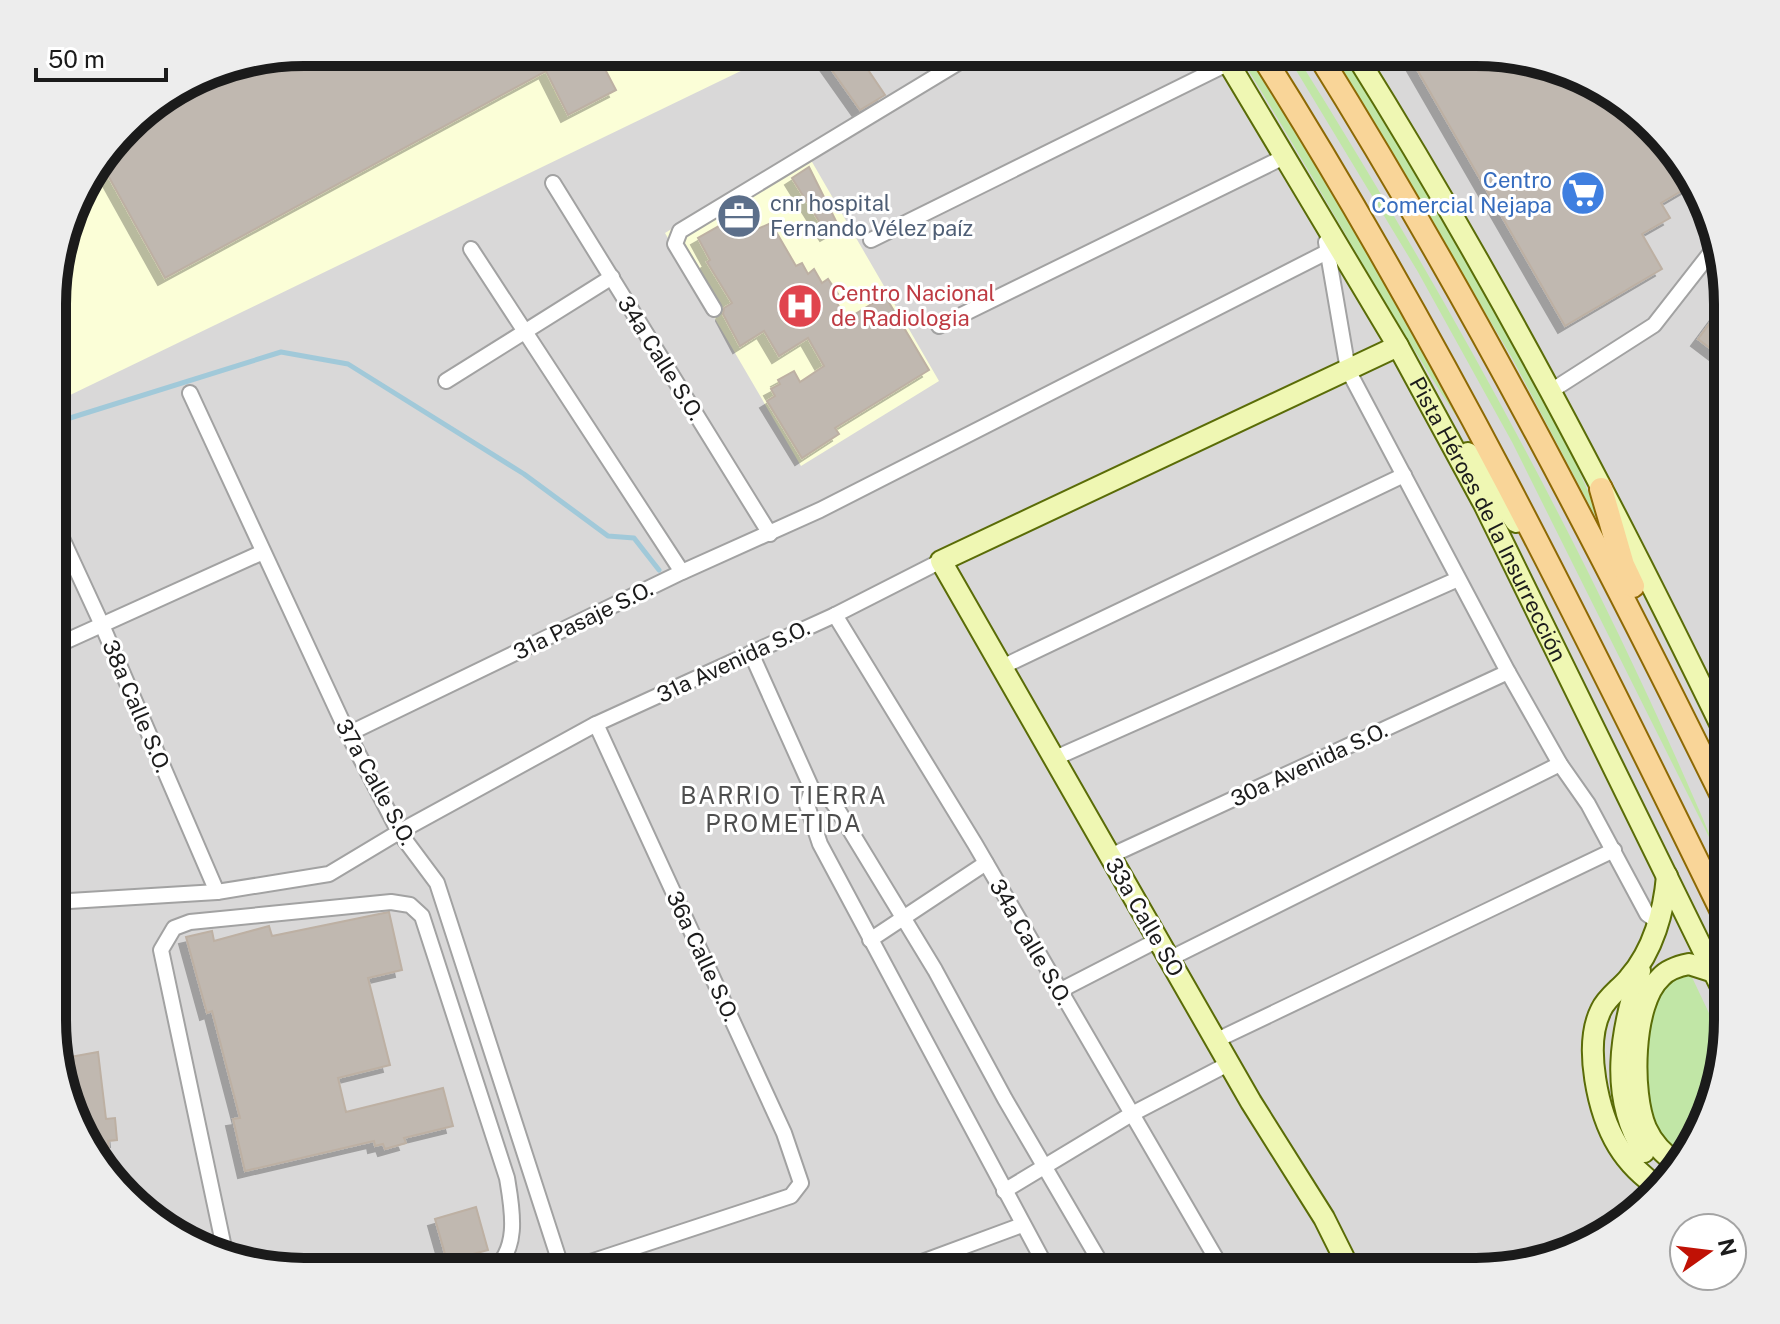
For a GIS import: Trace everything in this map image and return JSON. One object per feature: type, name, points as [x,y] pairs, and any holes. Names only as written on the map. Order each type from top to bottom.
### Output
[{"type":"main road","name":"Pista Héroes de la Insurrección","points":[[1269,67],[1433,341],[1713,894]]},
{"type":"main road","points":[[1326,67],[1497,358],[1713,778]]},
{"type":"main road","points":[[1601,489],[1623,565],[1672,666],[1713,775]]},
{"type":"street","points":[[714,309],[675,244],[680,231],[951,67]]},
{"type":"street","points":[[871,240],[1207,67]]},
{"type":"street","name":"Pista Héroes de la Insurrección","points":[[1231,67],[1398,346],[1484,504],[1713,970]]},
{"type":"street","points":[[1363,67],[1438,186],[1551,391],[1713,710]]},
{"type":"street","points":[[939,326],[1286,156]]},
{"type":"street","name":"34a Calle S.O.","points":[[553,183],[770,534]]},
{"type":"street","points":[[1324,221],[1348,370],[1508,672],[1614,850],[1647,914],[1658,922]]},
{"type":"street","points":[[471,249],[682,572]]},
{"type":"street","name":"31a Pasaje S.O.","points":[[348,734],[682,572],[820,510],[1327,252]]},
{"type":"street","points":[[1551,391],[1654,325],[1708,256]]},
{"type":"street","points":[[446,381],[612,277]]},
{"type":"street","name":"31a Avenida S.O.","points":[[67,898],[217,892],[329,874],[596,724],[835,615],[941,561],[1398,346]]},
{"type":"street","name":"37a Calle S.O.","points":[[190,393],[348,734],[399,832],[437,883],[559,1257]]},
{"type":"street","points":[[1427,399],[1508,506],[1627,719]]},
{"type":"street","points":[[1002,667],[1404,475]]},
{"type":"street","name":"38a Calle S.O.","points":[[66,548],[217,892]]},
{"type":"street","points":[[66,641],[263,552]]},
{"type":"street","name":"33a Calle SO","points":[[941,561],[1169,959],[1324,1218],[1344,1258]]},
{"type":"street","points":[[1053,759],[1458,579]]},
{"type":"street","name":"34a Calle S.O.","points":[[835,615],[986,863],[1215,1258]]},
{"type":"street","points":[[751,653],[812,789],[829,798],[836,807],[904,916],[1098,1258]]},
{"type":"street","name":"30a Avenida S.O.","points":[[1110,856],[1508,672]]},
{"type":"street","name":"36a Calle S.O.","points":[[596,724],[784,1133],[801,1183],[797,1191],[603,1257]]},
{"type":"street","points":[[1169,959],[1560,764]]},
{"type":"street","points":[[812,789],[807,805],[815,831],[1041,1258]]},
{"type":"street","points":[[1217,1040],[1614,850]]},
{"type":"street","points":[[870,940],[986,863]]},
{"type":"street","points":[[1663,1168],[1644,1151],[1631,1129],[1624,1104],[1621,1058],[1630,1001],[1658,922],[1667,875]]},
{"type":"street","points":[[223,1243],[161,950],[174,928],[190,922],[391,902],[410,905],[422,916],[507,1178],[514,1218],[511,1240],[500,1257]]},
{"type":"street","points":[[1059,991],[1158,940]]},
{"type":"street","points":[[1646,952],[1627,981],[1603,1005],[1596,1024],[1594,1049],[1608,1124],[1627,1159],[1651,1180]]},
{"type":"street","points":[[1670,1157],[1656,1146],[1640,1110],[1637,1067],[1642,1021],[1651,990],[1668,972],[1689,964],[1713,972]]},
{"type":"street","points":[[1603,1005],[1630,1001],[1638,1005],[1642,1021]]},
{"type":"street","points":[[1004,1191],[1130,1115],[1230,1063]]},
{"type":"street","points":[[934,1258],[1022,1225]]},
{"type":"shaded area","points":[[289,67],[1491,67],[1537,74],[1567,84],[1621,115],[1655,147],[1682,185],[1701,228],[1713,289],[1713,1035],[1706,1081],[1696,1111],[1665,1165],[1621,1209],[1567,1240],[1507,1256],[1476,1258],[289,1257],[243,1250],[213,1240],[159,1209],[136,1188],[106,1152],[79,1096],[68,1051],[68,273],[84,213],[98,185],[125,147],[147,125],[172,106],[213,84],[243,74]]},
{"type":"shaded area","points":[[289,67],[749,67],[66,397],[68,273],[84,213],[106,172],[147,125],[172,106],[213,84],[243,74]]},
{"type":"shaded area","name":"Centro Nacional de Radiologia","points":[[808,155],[939,381],[801,466],[665,233],[777,164],[790,166]]},
{"type":"green space","points":[[1246,67],[1256,67],[1353,224],[1473,441],[1412,346]]},
{"type":"green space","points":[[1294,67],[1303,67],[1354,149],[1524,447],[1626,651],[1713,845],[1512,442],[1418,272]]},
{"type":"green space","points":[[1341,67],[1350,67],[1361,84],[1539,389],[1567,445],[1603,531],[1512,358]]},
{"type":"green space","points":[[1690,973],[1713,1022],[1712,1051],[1706,1081],[1696,1111],[1675,1150],[1663,1139],[1652,1119],[1644,1081],[1647,1040],[1664,985]]},
{"type":"building","points":[[289,67],[604,67],[616,90],[568,115],[546,71],[165,278],[106,172],[147,125],[172,106],[213,84],[243,74]]},
{"type":"building","points":[[830,67],[866,67],[885,95],[860,110]]},
{"type":"building","name":"Centro Comercial Nejapa","points":[[1416,67],[1507,68],[1567,84],[1621,115],[1655,147],[1682,185],[1684,189],[1661,203],[1670,218],[1642,234],[1662,269],[1565,326]]},
{"type":"building","points":[[809,167],[839,227],[827,234],[792,178]]},
{"type":"building","points":[[728,221],[737,238],[771,223],[796,266],[802,263],[808,274],[814,269],[822,283],[828,279],[838,294],[833,297],[847,319],[885,296],[929,370],[835,428],[839,434],[802,458],[767,401],[775,396],[771,389],[780,384],[778,380],[794,371],[800,382],[824,366],[808,338],[779,356],[764,331],[740,346],[723,314],[724,308],[732,303],[707,262],[710,260],[698,238]]},
{"type":"building","points":[[1713,319],[1713,350],[1698,339]]},
{"type":"building","points":[[389,912],[402,970],[368,978],[390,1065],[338,1078],[346,1112],[443,1088],[453,1126],[404,1138],[406,1143],[385,1149],[383,1144],[375,1146],[374,1141],[245,1171],[233,1119],[240,1118],[212,1011],[207,1013],[186,937],[212,931],[214,941],[269,926],[272,936]]},
{"type":"building","points":[[98,1052],[106,1119],[115,1118],[117,1140],[108,1141],[109,1157],[79,1096],[69,1057]]},
{"type":"building","points":[[476,1207],[488,1250],[461,1257],[446,1257],[435,1219]]},
{"type":"waterway","points":[[66,419],[281,352],[348,364],[524,474],[608,536],[634,538],[659,570]]},
{"type":"place","name":"Centro Comercial Nejapa","points":[[1583,193]]},
{"type":"place","name":"cnr hospital Fernando Vélez paíz","points":[[739,216]]},
{"type":"place","name":"Centro Nacional de Radiologia","points":[[800,306]]},
{"type":"district","name":"BARRIO TIERRA PROMETIDA","points":[[784,810]]}]
